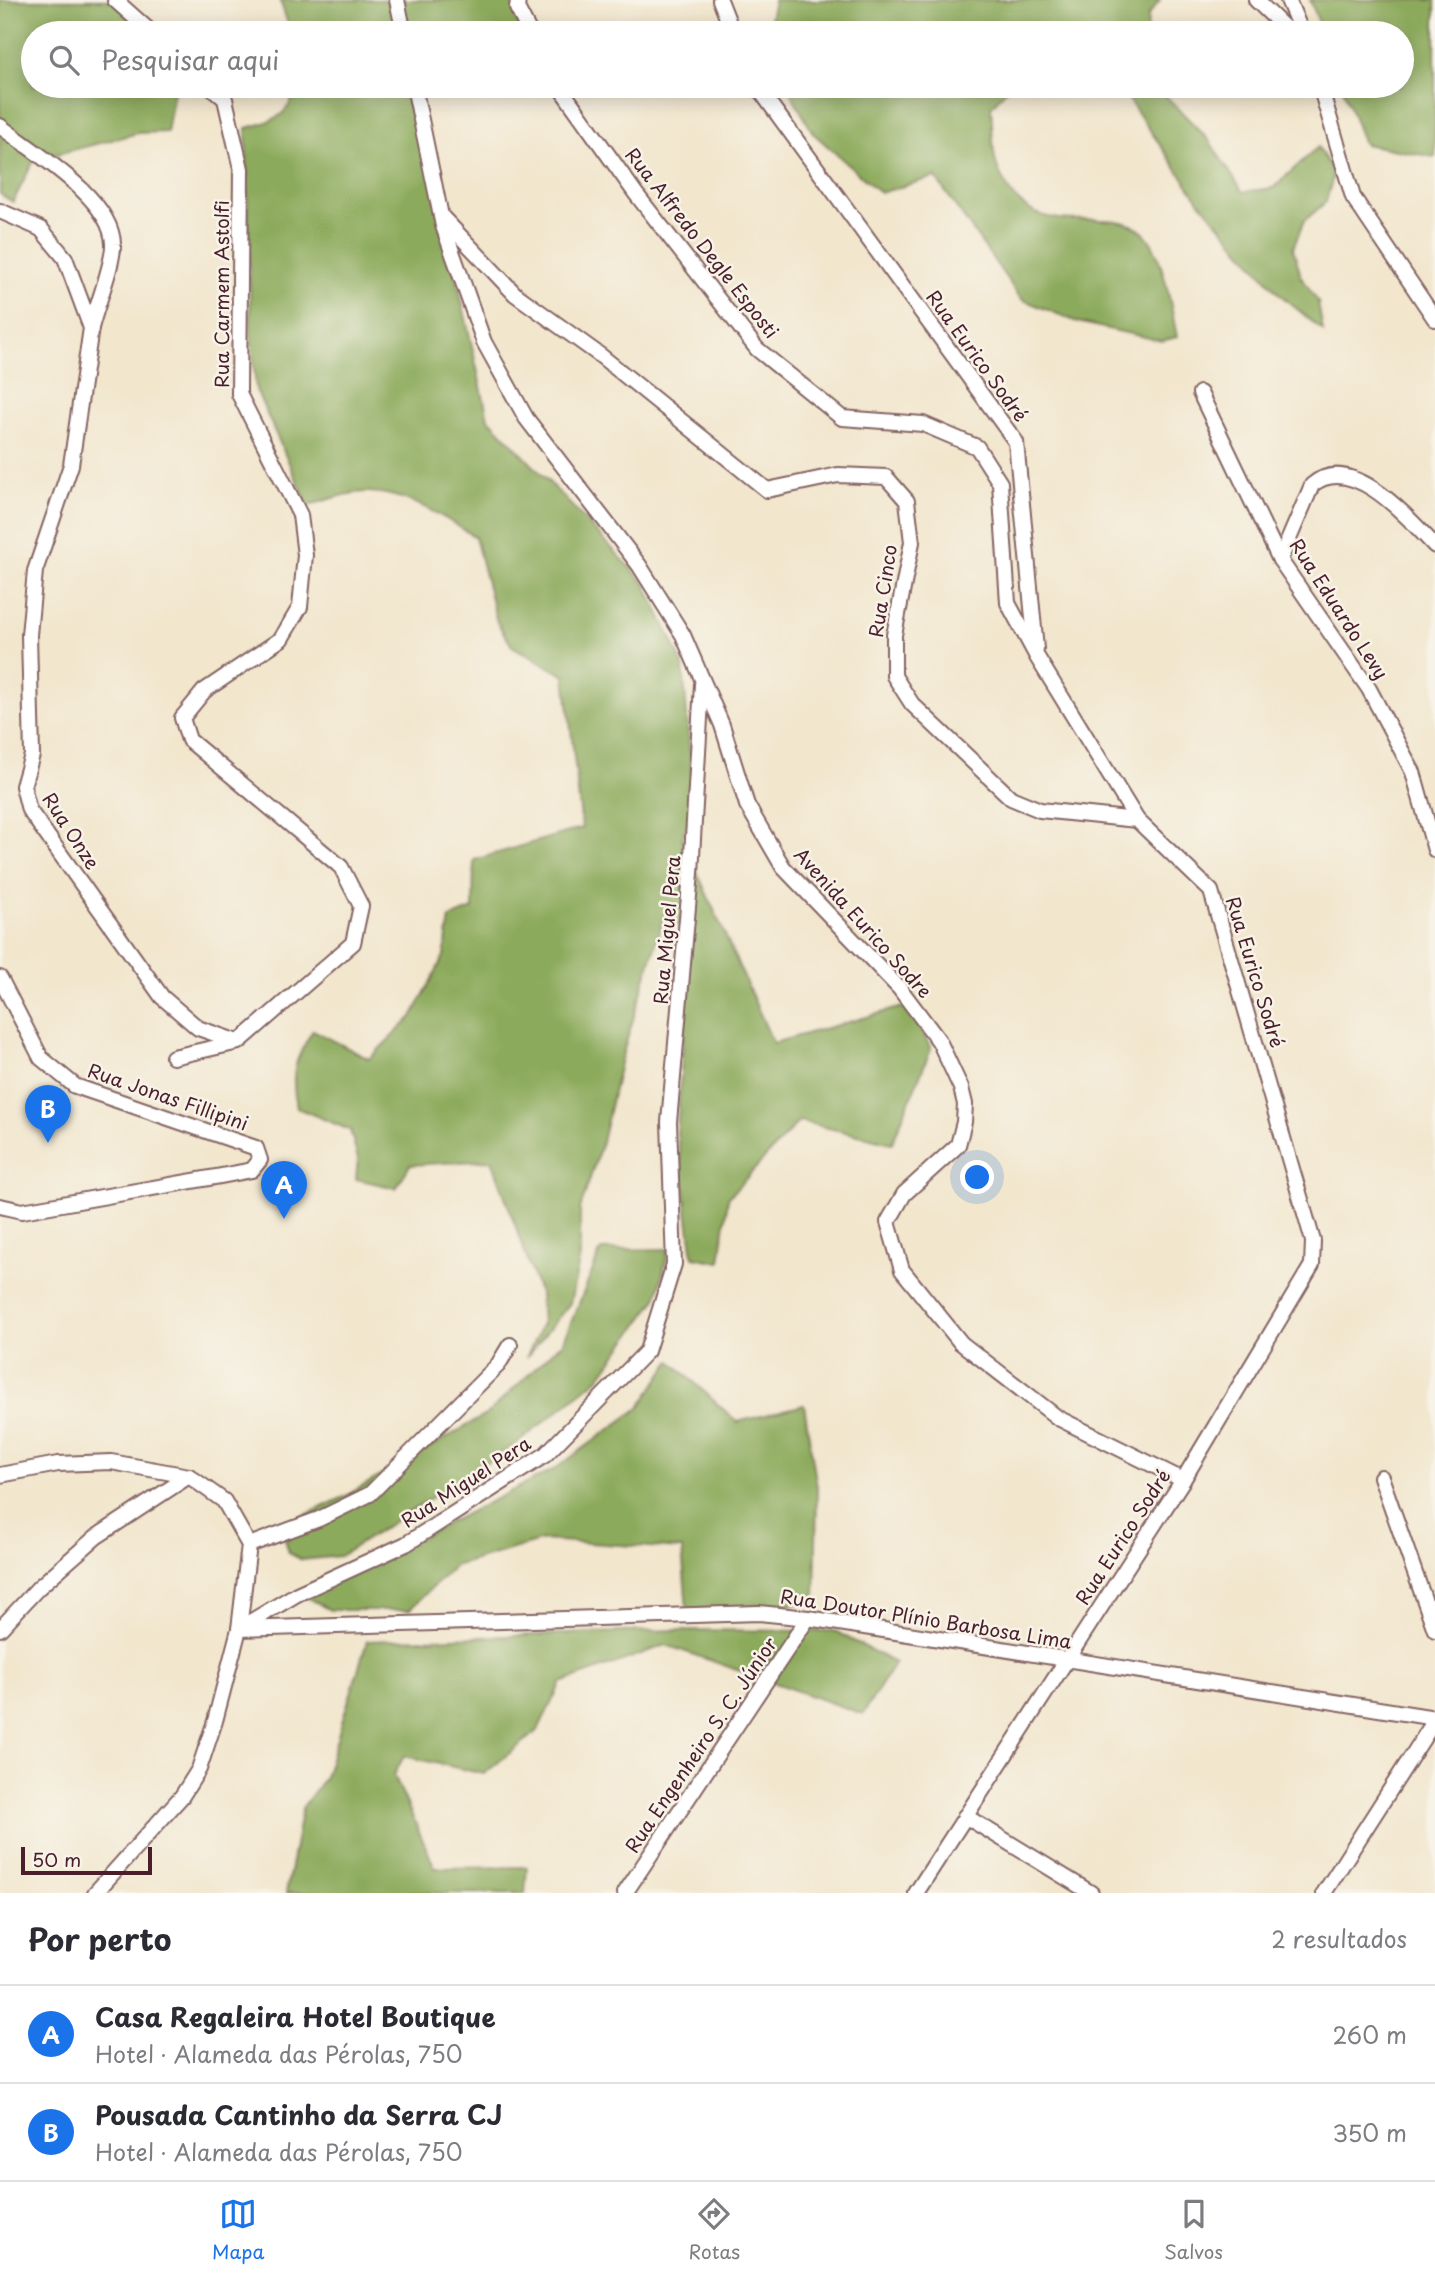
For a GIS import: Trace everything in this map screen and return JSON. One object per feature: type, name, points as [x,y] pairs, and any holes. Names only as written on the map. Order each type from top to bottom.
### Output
[{"type":"street","points":[[116,0],[139,21]]},
{"type":"street","points":[[397,0],[401,21]]},
{"type":"street","points":[[518,0],[517,8],[524,21]]},
{"type":"street","points":[[1256,0],[1278,21]]},
{"type":"street","points":[[1288,0],[1297,21]]},
{"type":"street","points":[[724,3],[729,21]]},
{"type":"street","name":"Rua Carmem Astolfi","points":[[173,1057],[239,1042],[353,943],[361,906],[341,867],[189,740],[182,718],[204,691],[281,639],[300,607],[305,555],[300,515],[240,394],[241,169],[224,98]]},
{"type":"street","name":"Rua Miguel Pera","points":[[239,1629],[297,1594],[406,1544],[545,1455],[647,1351],[674,1264],[669,1122],[691,873],[703,681],[682,635],[639,565],[526,418],[484,342],[440,215],[416,98]]},
{"type":"street","name":"Rua Alfredo Degle Esposti","points":[[568,98],[636,194],[757,349],[842,418],[923,424],[977,447],[1000,483],[1008,603],[1037,657]]},
{"type":"street","name":"Rua Eurico Sodré","points":[[766,98],[1016,442],[1037,657],[1137,820],[1211,891],[1296,1174],[1314,1254],[1312,1265],[1183,1480],[916,1893]]},
{"type":"street","points":[[1324,98],[1353,197],[1435,319]]},
{"type":"street","name":"Rua Onze","points":[[0,126],[84,192],[107,220],[113,245],[91,328],[71,465],[35,571],[29,635],[32,755],[23,786],[29,810],[162,997],[198,1028],[239,1042]]},
{"type":"street","name":"Rua Onze","points":[[0,211],[41,229],[65,258],[91,328]]},
{"type":"street","name":"Rua Cinco","points":[[440,215],[515,294],[601,356],[767,491],[838,475],[886,477],[907,501],[912,542],[894,635],[894,676],[912,704],[1011,798],[1040,810],[1137,820]]},
{"type":"street","name":"Rua Eduardo Levy","points":[[1200,393],[1280,560],[1369,689],[1407,760],[1413,772],[1435,850]]},
{"type":"street","points":[[1280,560],[1312,485],[1321,478],[1336,474],[1365,485],[1396,505],[1435,547]]},
{"type":"street","name":"Avenida Eurico Sodre","points":[[703,681],[722,725],[747,805],[783,867],[900,989],[939,1041],[961,1088],[965,1104],[958,1145],[904,1194],[888,1222],[902,1270],[961,1343],[1058,1418],[1183,1480]]},
{"type":"street","name":"Rua Jonas Fillipini","points":[[0,978],[41,1058],[75,1086],[256,1148],[260,1160],[252,1170],[22,1210],[0,1206]]},
{"type":"street","points":[[249,1545],[319,1519],[370,1494],[498,1365],[510,1345]]},
{"type":"street","points":[[0,1475],[58,1464],[111,1462],[188,1476],[224,1501],[249,1545],[239,1629],[215,1721],[199,1769],[181,1796],[95,1893]]},
{"type":"street","points":[[0,1629],[38,1588],[96,1537],[188,1476]]},
{"type":"street","points":[[1381,1477],[1435,1630]]},
{"type":"street","name":"Rua Doutor Plínio Barbosa Lima","points":[[239,1629],[759,1613],[808,1618],[1435,1719]]},
{"type":"street","name":"Rua Engenheiro S. C. Júnior","points":[[625,1893],[808,1618]]},
{"type":"street","points":[[1324,1893],[1435,1719]]},
{"type":"street","points":[[965,1816],[1091,1893]]},
{"type":"green space","points":[[0,0],[115,0],[135,21],[21,21],[21,98],[173,98],[167,132],[138,133],[34,160],[13,202],[0,194]]},
{"type":"green space","points":[[280,0],[513,0],[517,21],[287,21]]},
{"type":"green space","points":[[774,0],[1160,0],[1148,16],[1148,21],[770,21]]},
{"type":"green space","points":[[1310,0],[1435,0],[1435,157],[1364,144],[1347,98],[1414,98],[1414,21],[1318,21]]},
{"type":"green space","points":[[292,98],[417,98],[488,418],[645,583],[683,664],[694,807],[682,838],[773,1043],[910,1005],[931,1049],[892,1143],[799,1121],[728,1198],[720,1262],[693,1257],[677,1133],[690,936],[665,913],[620,1063],[602,1142],[580,1209],[580,1257],[570,1303],[526,1358],[542,1324],[540,1295],[492,1160],[410,1165],[396,1188],[356,1179],[358,1159],[350,1130],[297,1108],[295,1067],[313,1030],[369,1059],[412,1017],[444,956],[450,918],[473,909],[474,860],[582,828],[565,676],[512,646],[497,622],[475,537],[423,507],[381,493],[351,493],[308,505],[256,390],[251,335],[246,128],[272,120],[290,104]]},
{"type":"green space","points":[[794,98],[999,98],[991,107],[993,145],[997,166],[1012,194],[1030,210],[1051,218],[1116,221],[1134,226],[1149,239],[1163,273],[1177,337],[1162,341],[1077,322],[1021,299],[935,177],[880,193],[813,133]]},
{"type":"green space","points":[[1127,98],[1168,98],[1208,139],[1243,192],[1273,188],[1318,147],[1334,173],[1326,202],[1304,221],[1293,248],[1301,276],[1318,302],[1323,331],[1277,292],[1200,202]]},
{"type":"green space","points":[[669,1249],[656,1300],[599,1378],[519,1442],[340,1556],[302,1560],[289,1553],[285,1539],[292,1525],[303,1516],[344,1497],[487,1414],[563,1342],[601,1250]]},
{"type":"green space","points":[[671,1361],[737,1422],[804,1405],[817,1487],[815,1603],[687,1610],[682,1549],[543,1540],[454,1566],[409,1610],[330,1610],[304,1596],[555,1469],[639,1408]]},
{"type":"green space","points":[[674,1630],[835,1631],[895,1663],[863,1714],[666,1645],[561,1683],[538,1730],[484,1774],[404,1756],[394,1775],[435,1868],[527,1867],[525,1893],[286,1893],[302,1808],[325,1777],[367,1641]]},
{"type":"place","name":"Pousada Cantinho da Serra CJ","points":[[48,1143]]},
{"type":"place","name":"Casa Regaleira Hotel Boutique","points":[[284,1219]]}]
